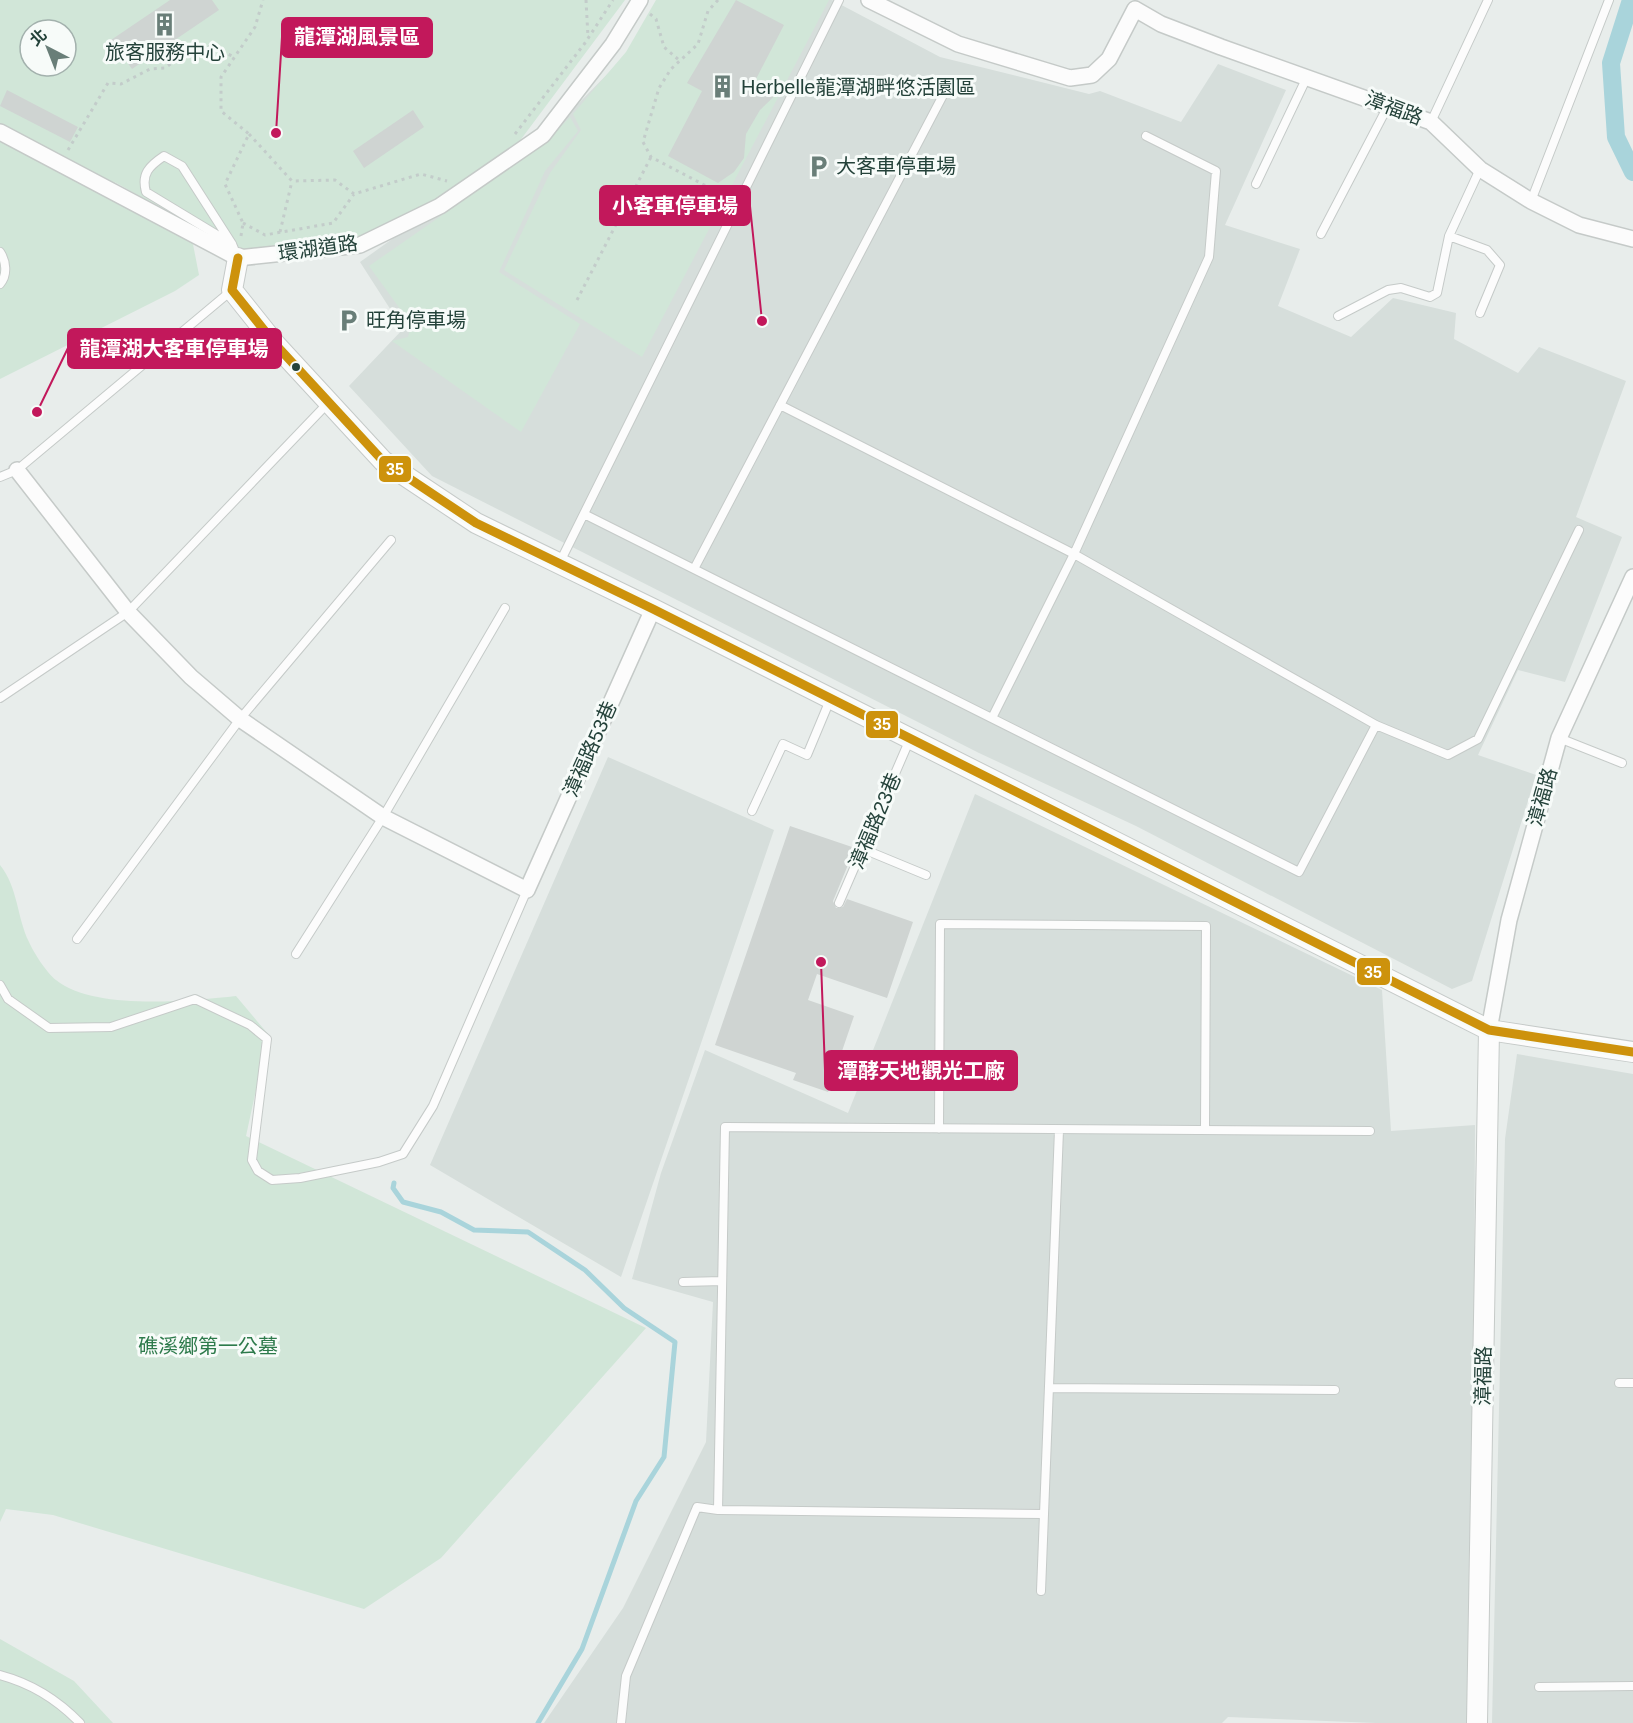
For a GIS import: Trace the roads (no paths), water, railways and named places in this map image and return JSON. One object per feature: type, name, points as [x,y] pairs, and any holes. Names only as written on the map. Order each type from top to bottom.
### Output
[{"type":"street","name":"漳福路","points":[[869,0],[958,44],[1070,78],[1092,75],[1109,59],[1137,5],[1161,24],[1431,122],[1480,169],[1531,201],[1579,225],[1633,239]]},
{"type":"street","name":"環湖道路","points":[[235,251],[360,244],[440,206],[543,135],[613,44],[638,2]]},
{"type":"street","points":[[0,132],[235,251],[232,290],[276,345],[383,460],[476,523],[831,698],[1489,1030],[1633,1052]]},
{"type":"street","points":[[17,470],[128,612],[192,677],[240,719],[383,817],[527,890]]},
{"type":"street","name":"漳福路","points":[[1477,1723],[1489,1030],[1509,920],[1560,738],[1633,577]]},
{"type":"street","name":"漳福路53巷","points":[[527,890],[653,609]]},
{"type":"lane","points":[[560,563],[839,0]]},
{"type":"lane","points":[[1431,122],[1488,0]]},
{"type":"lane","points":[[1531,201],[1609,0]]},
{"type":"lane","points":[[1256,184],[1307,77]]},
{"type":"lane","points":[[693,569],[951,80]]},
{"type":"lane","points":[[1321,234],[1388,105]]},
{"type":"lane","points":[[992,718],[1074,554],[1209,257],[1216,171],[1146,136]]},
{"type":"lane","points":[[164,156],[182,166],[235,251],[146,192],[143,180],[149,166],[164,156]]},
{"type":"lane","points":[[1338,316],[1395,289],[1401,288],[1430,297],[1437,293],[1449,236],[1480,169]]},
{"type":"lane","points":[[1449,236],[1488,250],[1500,265],[1480,313]]},
{"type":"lane","points":[[0,252],[5,260],[4,279],[0,284]]},
{"type":"lane","points":[[0,477],[17,470],[232,290]]},
{"type":"lane","points":[[0,698],[128,612],[329,402]]},
{"type":"lane","points":[[780,405],[1074,554],[1376,725],[1448,755],[1478,739],[1579,530]]},
{"type":"lane","points":[[584,514],[1299,872],[1376,725]]},
{"type":"lane","points":[[77,939],[240,719],[391,540]]},
{"type":"lane","points":[[296,954],[383,817],[505,608]]},
{"type":"lane","points":[[752,811],[783,744],[807,755],[831,698]]},
{"type":"lane","name":"漳福路23巷","points":[[839,903],[910,738]]},
{"type":"lane","points":[[1560,738],[1622,763]]},
{"type":"lane","points":[[862,849],[926,875]]},
{"type":"lane","points":[[0,985],[8,999],[49,1028],[111,1027],[195,999],[250,1024],[267,1039],[252,1160],[258,1171],[272,1180],[300,1178],[379,1162],[403,1154],[433,1106],[527,890]]},
{"type":"lane","points":[[939,1129],[940,924],[963,924],[1206,926],[1205,1130]]},
{"type":"lane","points":[[718,1510],[725,1127],[1370,1131]]},
{"type":"lane","points":[[1041,1591],[1059,1130]]},
{"type":"lane","points":[[683,1282],[722,1281]]},
{"type":"lane","points":[[1618,1383],[1633,1383]]},
{"type":"lane","points":[[1049,1388],[1335,1390]]},
{"type":"lane","points":[[621,1723],[626,1676],[697,1507],[718,1510],[1043,1514]]},
{"type":"lane","points":[[0,1675],[18,1680],[37,1690],[70,1713],[80,1723]]},
{"type":"lane","points":[[1539,1687],[1633,1686]]},
{"type":"waterway","points":[[1631,0],[1611,63],[1616,137],[1633,172]]},
{"type":"waterway","points":[[394,1183],[393,1188],[403,1202],[441,1212],[474,1230],[528,1232],[585,1270],[624,1308],[675,1342],[664,1457],[636,1501],[582,1649],[538,1723]]},
{"type":"place","name":"旅客服務中心","points":[[165,25]]},
{"type":"place","name":"Herbelle龍潭湖畔悠活園區","points":[[723,87]]},
{"type":"place","name":"龍潭湖風景區","points":[[276,133]]},
{"type":"place","name":"大客車停車場","points":[[818,166]]},
{"type":"place","name":"旺角停車場","points":[[348,320]]},
{"type":"place","name":"小客車停車場","points":[[762,321]]},
{"type":"place","name":"龍潭湖大客車停車場","points":[[37,412]]},
{"type":"place","name":"潭酵天地觀光工廠","points":[[821,962]]},
{"type":"park label","name":"礁溪鄉第一公墓","points":[[208,1346]]}]
